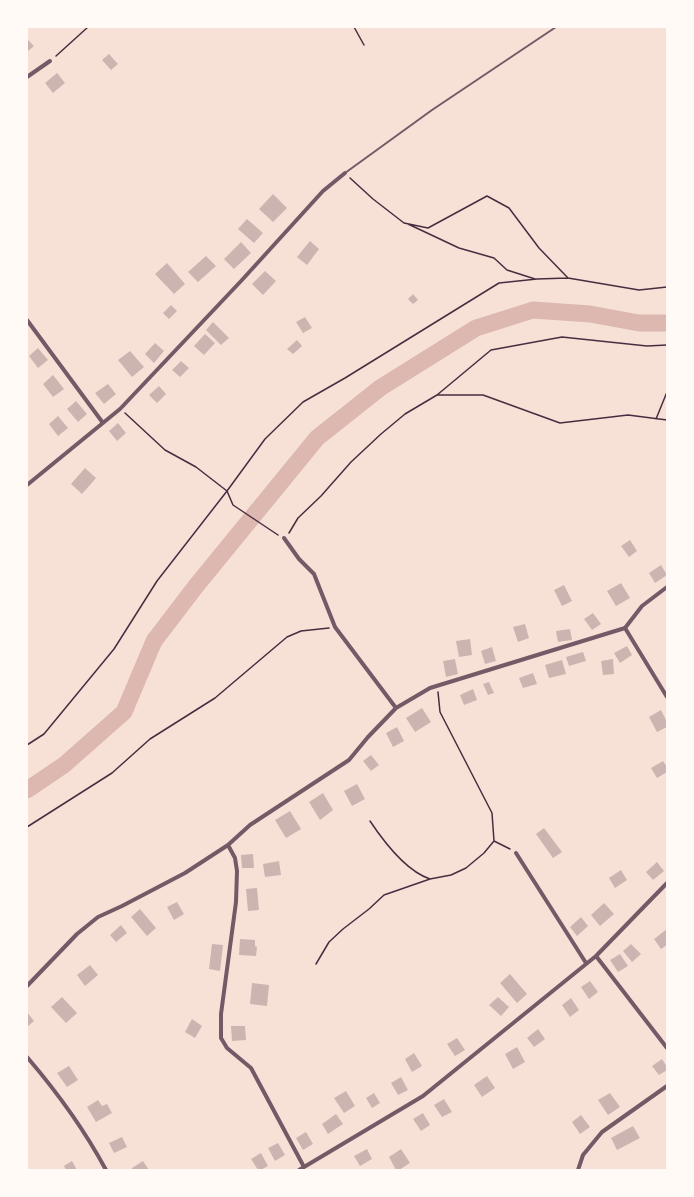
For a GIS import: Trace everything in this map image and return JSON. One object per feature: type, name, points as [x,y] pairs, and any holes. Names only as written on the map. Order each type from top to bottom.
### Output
[{"type":"street","points":[[27,78],[50,61]]},
{"type":"street","points":[[27,485],[120,409],[242,280],[323,191],[345,173]]},
{"type":"street","points":[[27,320],[103,423]]},
{"type":"street","points":[[284,538],[299,559],[314,574],[335,628],[396,708]]},
{"type":"street","points":[[27,986],[77,934],[98,917],[185,873],[228,845],[250,825],[349,760],[368,737],[396,708],[430,688],[625,628],[642,606],[667,587]]},
{"type":"street","points":[[625,628],[667,697]]},
{"type":"street","points":[[228,845],[235,858],[237,871],[231,946],[221,1014],[221,1038],[227,1048],[251,1068],[304,1167]]},
{"type":"street","points":[[516,853],[586,963]]},
{"type":"street","points":[[298,1170],[423,1096],[596,956],[667,883]]},
{"type":"street","points":[[596,956],[667,1048]]},
{"type":"street","points":[[27,1057],[47,1080],[92,1144],[106,1170]]},
{"type":"street","points":[[578,1170],[583,1155],[602,1132],[667,1086]]},
{"type":"lane","points":[[345,173],[432,110],[556,27]]},
{"type":"path","points":[[50,61],[88,27]]},
{"type":"path","points":[[354,27],[364,46]]},
{"type":"path","points":[[345,173],[373,199],[404,223],[460,248],[494,258],[507,270],[537,279]]},
{"type":"path","points":[[404,223],[428,228],[487,196],[509,208],[539,248],[568,278]]},
{"type":"path","points":[[27,745],[44,734],[114,649],[157,581],[227,491],[265,439],[303,402],[499,283],[537,279],[568,278],[639,290],[667,288]]},
{"type":"path","points":[[284,538],[292,531],[298,518],[381,434],[405,414],[437,395],[491,350],[562,337],[647,346],[667,345]]},
{"type":"path","points":[[656,419],[667,392]]},
{"type":"path","points":[[437,395],[483,395],[560,422],[628,414],[667,420]]},
{"type":"path","points":[[120,409],[165,450],[196,468],[227,491],[233,505],[273,531]]},
{"type":"path","points":[[27,827],[112,773],[150,739],[215,698],[287,637],[301,631],[335,628]]},
{"type":"path","points":[[316,964],[329,942],[384,895],[430,879],[451,875],[466,868],[484,853],[494,841],[492,813],[440,712],[437,686]]},
{"type":"path","points":[[370,821],[381,837],[396,854],[419,876],[430,879]]},
{"type":"path","points":[[494,841],[516,853]]},
{"type":"building","points":[[27,39],[34,46],[27,52]]},
{"type":"building","points":[[109,54],[118,64],[111,70],[102,60]]},
{"type":"building","points":[[57,73],[65,83],[53,93],[45,83]]},
{"type":"building","points":[[273,194],[287,208],[273,222],[259,209]]},
{"type":"building","points":[[247,219],[263,233],[254,243],[238,229]]},
{"type":"building","points":[[310,241],[319,249],[307,265],[297,257]]},
{"type":"building","points":[[241,242],[251,253],[234,269],[224,259]]},
{"type":"building","points":[[206,256],[216,266],[198,282],[188,272]]},
{"type":"building","points":[[167,263],[185,284],[174,294],[155,274]]},
{"type":"building","points":[[265,271],[276,281],[263,295],[252,284]]},
{"type":"building","points":[[413,294],[418,300],[413,304],[408,299]]},
{"type":"building","points":[[171,305],[177,311],[169,319],[163,313]]},
{"type":"building","points":[[305,317],[312,328],[303,333],[296,322]]},
{"type":"building","points":[[213,322],[229,338],[221,345],[206,330]]},
{"type":"building","points":[[205,334],[215,343],[204,355],[194,346]]},
{"type":"building","points":[[297,340],[302,346],[293,354],[287,349]]},
{"type":"building","points":[[155,343],[164,351],[154,363],[145,354]]},
{"type":"building","points":[[38,348],[48,360],[38,368],[29,356]]},
{"type":"building","points":[[130,351],[144,367],[132,377],[118,360]]},
{"type":"building","points":[[181,361],[189,368],[180,377],[172,370]]},
{"type":"building","points":[[53,375],[64,389],[53,397],[43,384]]},
{"type":"building","points":[[108,384],[116,394],[104,404],[95,393]]},
{"type":"building","points":[[159,386],[166,394],[157,403],[149,395]]},
{"type":"building","points":[[76,401],[87,414],[78,422],[67,409]]},
{"type":"building","points":[[58,416],[68,428],[58,436],[49,424]]},
{"type":"building","points":[[118,423],[126,433],[117,441],[109,431]]},
{"type":"building","points":[[85,468],[96,478],[82,494],[71,484]]},
{"type":"building","points":[[630,540],[637,551],[629,557],[621,546]]},
{"type":"building","points":[[661,565],[667,575],[655,583],[649,573]]},
{"type":"building","points":[[621,583],[630,598],[616,606],[607,591]]},
{"type":"building","points":[[564,585],[572,601],[562,606],[554,590]]},
{"type":"building","points":[[593,613],[601,624],[592,630],[584,619]]},
{"type":"building","points":[[525,624],[529,638],[518,642],[513,627]]},
{"type":"building","points":[[570,629],[572,640],[558,642],[556,631]]},
{"type":"building","points":[[470,639],[472,655],[459,657],[456,641]]},
{"type":"building","points":[[627,646],[632,655],[620,663],[614,653]]},
{"type":"building","points":[[492,647],[496,661],[485,664],[481,651]]},
{"type":"building","points":[[583,652],[586,661],[569,666],[566,657]]},
{"type":"building","points":[[455,659],[458,674],[446,677],[443,661]]},
{"type":"building","points":[[613,659],[614,674],[603,675],[601,661]]},
{"type":"building","points":[[562,660],[566,674],[549,678],[545,665]]},
{"type":"building","points":[[533,673],[537,684],[523,688],[519,678]]},
{"type":"building","points":[[489,682],[494,693],[488,695],[483,684]]},
{"type":"building","points":[[473,689],[477,700],[464,705],[460,695]]},
{"type":"building","points":[[422,708],[431,722],[415,732],[406,718]]},
{"type":"building","points":[[661,710],[667,722],[667,727],[657,732],[649,717]]},
{"type":"building","points":[[397,727],[404,741],[393,747],[386,733]]},
{"type":"building","points":[[371,755],[379,765],[371,771],[363,761]]},
{"type":"building","points":[[663,761],[667,767],[667,772],[657,778],[651,768]]},
{"type":"building","points":[[357,784],[365,799],[352,806],[344,791]]},
{"type":"building","points":[[323,793],[333,810],[320,820],[309,802]]},
{"type":"building","points":[[290,811],[301,829],[286,838],[275,820]]},
{"type":"building","points":[[544,828],[562,852],[553,858],[536,834]]},
{"type":"building","points":[[253,854],[254,868],[242,868],[241,855]]},
{"type":"building","points":[[279,861],[281,875],[265,877],[263,864]]},
{"type":"building","points":[[657,862],[664,871],[653,880],[646,872]]},
{"type":"building","points":[[621,870],[627,880],[615,888],[609,878]]},
{"type":"building","points":[[257,888],[259,910],[248,911],[246,889]]},
{"type":"building","points":[[177,902],[184,914],[174,920],[167,907]]},
{"type":"building","points":[[604,903],[614,914],[600,926],[591,915]]},
{"type":"building","points":[[140,909],[156,928],[147,936],[131,917]]},
{"type":"building","points":[[581,917],[588,926],[577,936],[570,927]]},
{"type":"building","points":[[121,925],[127,933],[116,942],[110,935]]},
{"type":"building","points":[[667,929],[667,945],[661,949],[654,939]]},
{"type":"building","points":[[240,939],[255,940],[255,946],[257,947],[256,956],[239,955]]},
{"type":"building","points":[[212,944],[223,945],[220,971],[209,969]]},
{"type":"building","points":[[631,944],[641,954],[632,962],[623,951]]},
{"type":"building","points":[[620,954],[628,966],[618,972],[610,960]]},
{"type":"building","points":[[90,965],[98,975],[85,986],[77,975]]},
{"type":"building","points":[[510,974],[527,994],[517,1003],[500,983]]},
{"type":"building","points":[[590,981],[598,992],[589,999],[581,987]]},
{"type":"building","points":[[252,983],[269,985],[267,1006],[250,1004]]},
{"type":"building","points":[[62,997],[77,1013],[66,1023],[51,1007]]},
{"type":"building","points":[[498,997],[509,1007],[501,1016],[489,1005]]},
{"type":"building","points":[[571,998],[579,1010],[570,1017],[562,1005]]},
{"type":"building","points":[[27,1012],[34,1021],[27,1027]]},
{"type":"building","points":[[192,1019],[202,1026],[195,1038],[185,1032]]},
{"type":"building","points":[[231,1026],[245,1026],[246,1040],[232,1041]]},
{"type":"building","points":[[538,1029],[545,1039],[534,1047],[527,1038]]},
{"type":"building","points":[[457,1038],[465,1050],[455,1056],[447,1044]]},
{"type":"building","points":[[517,1047],[525,1062],[513,1069],[505,1054]]},
{"type":"building","points":[[414,1053],[422,1066],[412,1072],[405,1059]]},
{"type":"building","points":[[662,1059],[667,1067],[667,1070],[659,1075],[652,1066]]},
{"type":"building","points":[[69,1066],[78,1080],[67,1087],[57,1073]]},
{"type":"building","points":[[487,1076],[495,1088],[482,1097],[474,1085]]},
{"type":"building","points":[[401,1077],[408,1090],[398,1095],[391,1083]]},
{"type":"building","points":[[346,1091],[355,1106],[344,1113],[334,1098]]},
{"type":"building","points":[[374,1093],[380,1103],[372,1108],[366,1098]]},
{"type":"building","points":[[610,1093],[620,1107],[608,1115],[598,1100]]},
{"type":"building","points":[[444,1099],[452,1112],[442,1117],[434,1105]]},
{"type":"building","points":[[98,1100],[102,1106],[107,1104],[112,1113],[96,1122],[87,1107]]},
{"type":"building","points":[[423,1113],[430,1125],[421,1131],[413,1119]]},
{"type":"building","points":[[336,1114],[343,1124],[328,1134],[322,1124]]},
{"type":"building","points":[[581,1115],[590,1127],[580,1134],[572,1122]]},
{"type":"building","points":[[633,1126],[640,1138],[617,1150],[611,1138]]},
{"type":"building","points":[[306,1132],[313,1144],[303,1150],[296,1138]]},
{"type":"building","points":[[122,1137],[127,1147],[114,1153],[109,1143]]},
{"type":"building","points":[[278,1143],[285,1155],[275,1161],[268,1148]]},
{"type":"building","points":[[367,1149],[372,1159],[360,1166],[354,1156]]},
{"type":"building","points":[[401,1149],[410,1163],[399,1170],[396,1170],[389,1157]]},
{"type":"building","points":[[261,1153],[268,1166],[258,1170],[251,1159]]},
{"type":"building","points":[[72,1161],[77,1170],[66,1170],[64,1166]]},
{"type":"building","points":[[143,1161],[149,1170],[133,1170],[132,1168]]},
{"type":"waterway","points":[[27,790],[64,765],[124,712],[154,641],[196,586],[317,438],[380,388],[476,328],[533,310],[590,314],[639,323],[667,323]]}]
